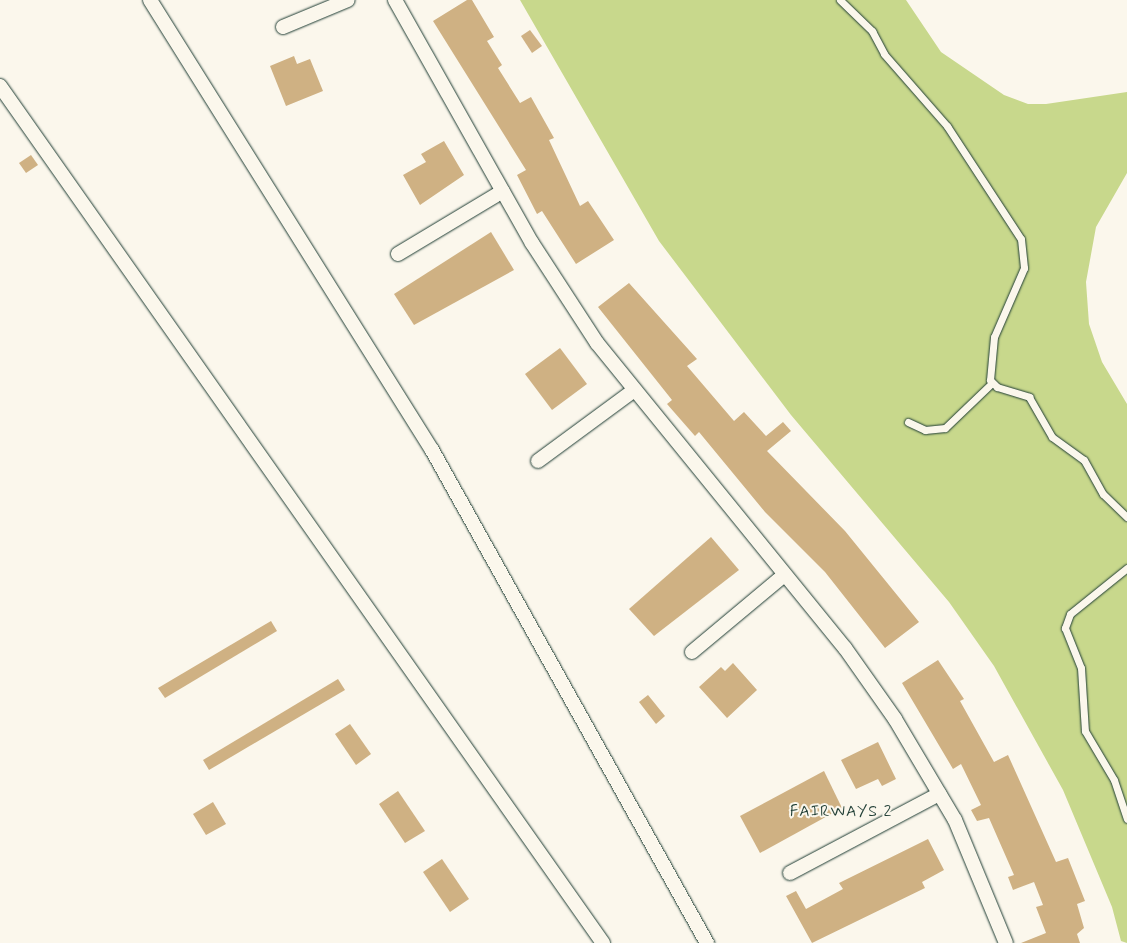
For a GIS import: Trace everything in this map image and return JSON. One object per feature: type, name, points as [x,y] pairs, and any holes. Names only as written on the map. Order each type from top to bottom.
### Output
[{"type":"street","points":[[150,0],[432,450],[707,943]]},
{"type":"street","points":[[283,26],[348,0]]},
{"type":"street","points":[[395,0],[503,191],[565,295],[633,391],[784,574],[869,681],[939,794],[984,884],[1006,943]]},
{"type":"street","points":[[0,86],[603,943]]},
{"type":"street","points":[[398,254],[503,191]]},
{"type":"street","points":[[538,461],[633,391]]},
{"type":"street","points":[[692,652],[784,574]]},
{"type":"street","points":[[790,873],[939,794]]},
{"type":"lane","points":[[840,0],[872,31],[889,61],[947,126],[1021,238],[1024,268],[991,345],[988,373],[992,383],[1029,396],[1052,437],[1084,460],[1103,494],[1127,517]]},
{"type":"lane","points":[[908,422],[919,428],[942,429],[992,383]]},
{"type":"lane","points":[[1127,568],[1070,614],[1065,628],[1081,668],[1085,731],[1114,780],[1127,819]]},
{"type":"green space","points":[[520,0],[906,0],[941,52],[1004,95],[1028,104],[1046,104],[1127,92],[1127,173],[1096,227],[1086,282],[1089,324],[1102,362],[1127,404],[1127,943],[1121,941],[1112,907],[1063,790],[994,666],[949,602],[791,415],[659,241]]},
{"type":"building","points":[[467,0],[472,0],[494,37],[487,41],[502,65],[498,68],[520,103],[531,97],[554,138],[549,140],[580,206],[588,201],[614,240],[576,264],[542,211],[537,214],[517,175],[526,170],[433,21]]},
{"type":"building","points":[[530,30],[542,46],[532,53],[521,36]]},
{"type":"building","points":[[294,56],[297,64],[310,59],[323,91],[286,106],[270,66]]},
{"type":"building","points":[[444,141],[464,175],[420,205],[403,175],[426,162],[421,154]]},
{"type":"building","points":[[31,155],[38,165],[26,173],[19,163]]},
{"type":"building","points":[[491,232],[514,270],[414,325],[394,294]]},
{"type":"building","points":[[629,283],[697,359],[687,366],[734,421],[744,412],[766,436],[783,422],[791,431],[767,451],[845,531],[919,622],[885,648],[825,572],[765,512],[699,432],[695,436],[667,404],[672,400],[598,307]]},
{"type":"building","points":[[560,348],[587,384],[552,410],[525,374]]},
{"type":"building","points":[[711,537],[739,570],[654,636],[629,609]]},
{"type":"building","points":[[271,621],[277,631],[165,698],[158,688]]},
{"type":"building","points":[[938,660],[964,699],[960,701],[994,762],[1008,755],[1056,862],[1068,858],[1085,901],[1077,904],[1084,928],[1077,934],[1080,943],[1021,943],[1046,933],[1036,907],[1043,905],[1034,882],[1013,890],[1008,877],[1014,875],[989,818],[977,821],[971,810],[981,805],[961,764],[953,769],[902,683]]},
{"type":"building","points":[[733,663],[757,690],[727,718],[699,687],[721,667],[725,671]]},
{"type":"building","points":[[338,679],[345,690],[209,770],[203,760]]},
{"type":"building","points":[[648,695],[665,716],[656,724],[639,702]]},
{"type":"building","points":[[350,724],[371,754],[356,765],[335,734]]},
{"type":"building","points":[[878,742],[896,779],[882,786],[878,779],[856,789],[841,760]]},
{"type":"building","points":[[824,771],[842,808],[760,853],[740,816]]},
{"type":"building","points":[[398,791],[425,831],[405,843],[379,804]]},
{"type":"building","points":[[213,802],[226,824],[206,835],[193,814]]},
{"type":"building","points":[[928,839],[944,870],[922,882],[925,888],[812,943],[786,896],[796,891],[806,909],[843,889],[839,883]]},
{"type":"building","points":[[442,859],[469,899],[450,912],[423,872]]},
{"type":"district","name":"FAIRWAYS 2","points":[[841,812]]}]
